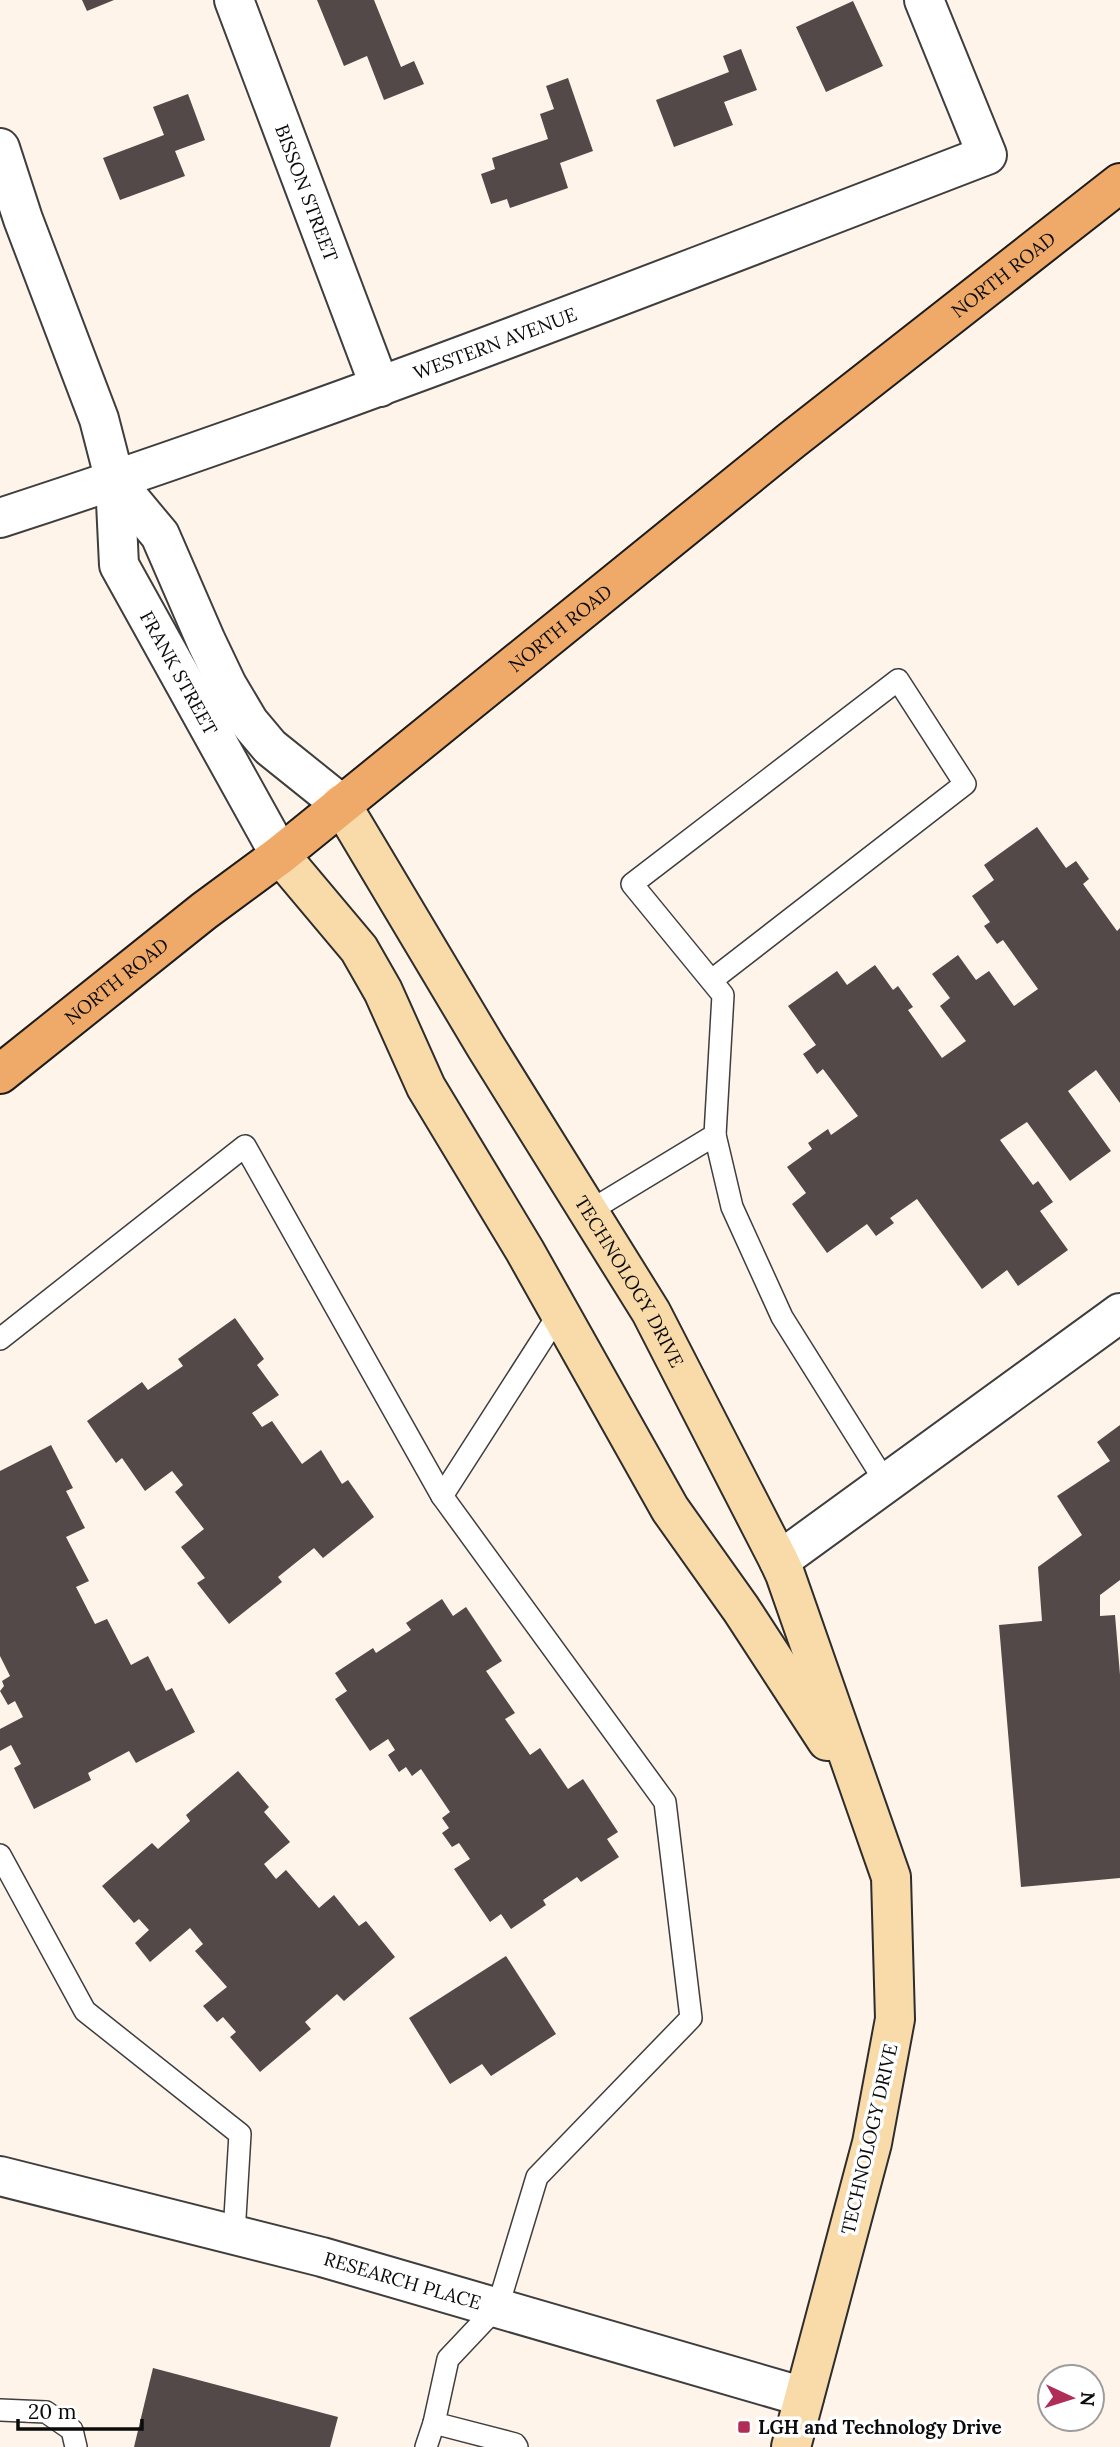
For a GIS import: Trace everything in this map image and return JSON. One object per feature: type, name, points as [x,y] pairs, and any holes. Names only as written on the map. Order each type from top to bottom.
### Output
[{"type":"main road","name":"NORTH ROAD","points":[[0,1074],[204,911],[280,855],[792,440],[1120,183]]},
{"type":"street","name":"BISSON STREET","points":[[234,0],[380,387]]},
{"type":"street","name":"WESTERN AVENUE","points":[[0,518],[116,481],[380,387],[986,156],[924,0]]},
{"type":"street","name":"FRANK STREET","points":[[0,148],[12,225],[99,419],[116,481],[119,565],[280,855]]},
{"type":"street","name":"FRANK STREET","points":[[116,481],[160,535],[206,641],[249,722],[270,747],[341,804]]},
{"type":"street","name":"TECHNOLOGY DRIVE","points":[[341,804],[486,1047],[651,1312],[779,1561],[891,1877],[895,2019],[872,2143],[792,2447]]},
{"type":"street","name":"TECHNOLOGY DRIVE","points":[[280,855],[359,949],[383,991],[426,1087],[560,1312],[670,1509],[741,1609],[859,1788]]},
{"type":"street","points":[[779,1561],[1120,1313]]},
{"type":"street","name":"RESEARCH PLACE","points":[[0,2176],[322,2256],[804,2397]]},
{"type":"lane","points":[[712,980],[965,784],[898,680],[632,884],[723,995],[715,1135],[732,1207],[782,1317],[886,1483]]},
{"type":"lane","points":[[589,1212],[715,1135]]},
{"type":"lane","points":[[0,1339],[245,1146],[442,1496],[664,1802],[691,2018],[537,2177],[498,2306],[448,2359],[426,2447]]},
{"type":"lane","points":[[442,1496],[560,1312]]},
{"type":"lane","points":[[0,1855],[85,2011],[240,2134],[234,2234]]},
{"type":"lane","points":[[0,2410],[46,2412],[72,2430],[76,2447]]},
{"type":"lane","points":[[434,2423],[516,2444],[517,2447]]},
{"type":"building","points":[[82,0],[114,0],[87,11]]},
{"type":"building","points":[[317,0],[374,0],[401,67],[414,61],[424,84],[384,100],[367,56],[344,66]]},
{"type":"building","points":[[853,1],[883,66],[826,92],[796,27]]},
{"type":"building","points":[[741,49],[757,90],[724,102],[733,125],[674,147],[656,100],[729,72],[723,56]]},
{"type":"building","points":[[568,78],[593,151],[560,163],[568,188],[510,208],[507,199],[491,204],[481,174],[495,169],[492,158],[548,139],[540,114],[554,109],[546,86]]},
{"type":"building","points":[[188,94],[205,140],[175,151],[185,176],[120,200],[103,158],[164,135],[153,107]]},
{"type":"building","points":[[1037,827],[1066,868],[1076,861],[1089,879],[1083,884],[1117,931],[1120,928],[1120,1103],[1096,1070],[1068,1091],[1111,1151],[1070,1181],[1027,1122],[1000,1140],[1033,1185],[1038,1181],[1053,1202],[1040,1211],[1068,1250],[1018,1286],[1007,1270],[982,1289],[917,1199],[890,1218],[894,1223],[876,1236],[867,1224],[827,1253],[792,1204],[806,1193],[787,1167],[812,1149],[808,1143],[828,1129],[831,1135],[858,1116],[823,1069],[817,1074],[803,1054],[816,1045],[788,1006],[837,971],[847,985],[875,965],[893,990],[898,986],[913,1007],[908,1010],[942,1058],[966,1041],[940,1006],[950,998],[932,974],[958,955],[976,980],[989,971],[1014,1006],[1038,989],[1003,940],[997,944],[984,926],[990,922],[972,896],[994,880],[984,865]]},
{"type":"building","points":[[235,1318],[264,1359],[257,1365],[279,1395],[252,1413],[262,1427],[272,1421],[302,1464],[321,1450],[342,1484],[348,1480],[374,1517],[323,1558],[314,1548],[278,1577],[282,1582],[229,1624],[197,1583],[205,1578],[181,1547],[204,1529],[175,1492],[183,1485],[172,1471],[145,1491],[122,1458],[116,1463],[87,1421],[142,1382],[148,1390],[183,1366],[178,1359]]},
{"type":"building","points":[[1120,1425],[1120,1580],[1100,1595],[1100,1616],[1115,1615],[1120,1675],[1120,1878],[1021,1887],[999,1625],[1042,1621],[1038,1567],[1082,1535],[1057,1496],[1110,1461],[1097,1442]]},
{"type":"building","points":[[51,1445],[73,1488],[66,1491],[85,1528],[66,1537],[89,1581],[76,1587],[95,1624],[107,1619],[131,1665],[148,1656],[166,1691],[172,1688],[195,1732],[136,1763],[129,1751],[88,1773],[91,1780],[34,1809],[14,1768],[21,1764],[11,1745],[0,1751],[0,1729],[23,1717],[15,1701],[8,1705],[0,1691],[4,1686],[2,1681],[10,1676],[0,1656],[0,1471]]},
{"type":"building","points":[[442,1599],[453,1616],[466,1607],[502,1661],[486,1671],[515,1713],[505,1719],[530,1755],[540,1748],[568,1789],[583,1779],[618,1832],[607,1839],[619,1857],[581,1882],[577,1877],[543,1900],[546,1905],[511,1929],[501,1914],[490,1922],[454,1869],[470,1859],[459,1843],[452,1847],[442,1833],[449,1828],[442,1818],[450,1812],[421,1769],[412,1776],[406,1767],[399,1772],[388,1755],[395,1750],[388,1739],[370,1751],[335,1699],[347,1691],[335,1673],[373,1648],[376,1653],[411,1630],[406,1623]]},
{"type":"building","points":[[238,1771],[269,1807],[264,1812],[290,1842],[264,1864],[276,1879],[286,1870],[319,1908],[334,1895],[359,1926],[366,1921],[395,1957],[344,2001],[337,1994],[305,2022],[311,2029],[260,2072],[230,2037],[236,2032],[223,2017],[217,2022],[203,2006],[227,1987],[195,1951],[203,1944],[190,1928],[150,1962],[135,1943],[149,1930],[139,1919],[134,1923],[102,1886],[152,1843],[158,1849],[190,1821],[186,1815]]},
{"type":"building","points":[[506,1956],[556,2034],[491,2076],[482,2064],[450,2084],[409,2018]]},
{"type":"building","points":[[153,2368],[338,2417],[330,2447],[134,2447]]},
{"type":"place","name":"LGH and Technology Drive","points":[[744,2427]]}]
